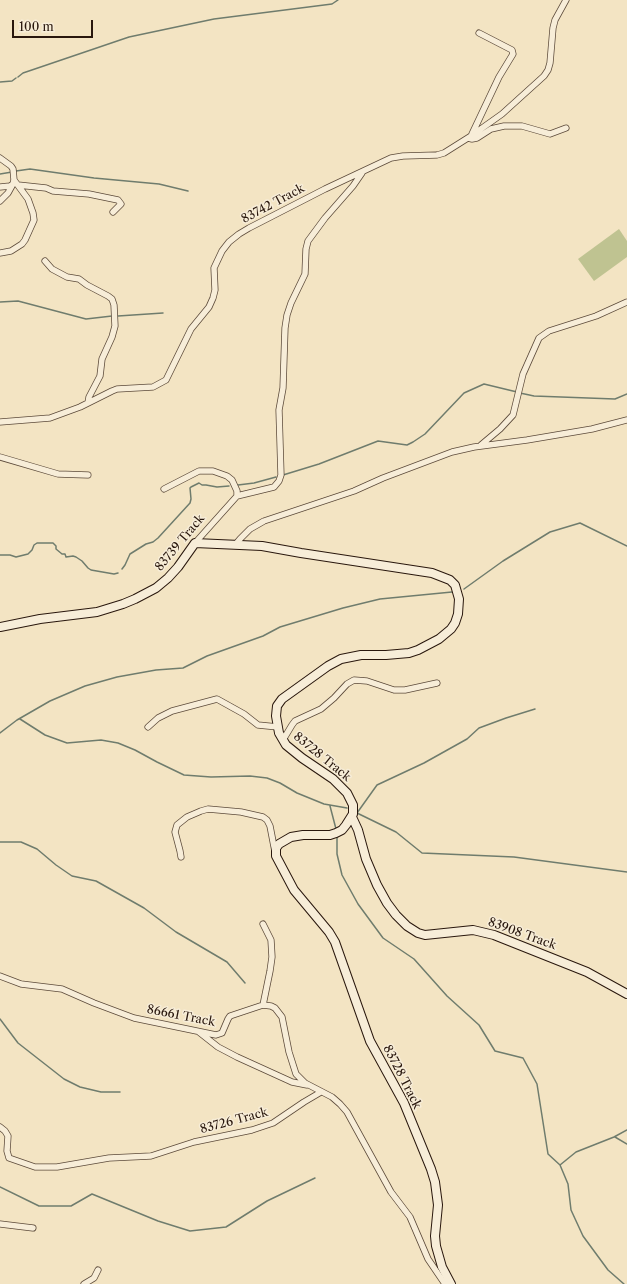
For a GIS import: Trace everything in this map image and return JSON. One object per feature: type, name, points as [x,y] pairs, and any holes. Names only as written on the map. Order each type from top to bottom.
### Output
[{"type":"street","name":"83742 Track","points":[[0,422],[50,418],[88,403],[117,389],[153,387],[166,380],[191,329],[209,307],[215,290],[214,268],[222,251],[229,242],[249,228],[325,189],[396,156],[437,155],[444,153],[470,137],[502,114],[544,76],[550,63],[553,28],[560,10],[566,0]]},
{"type":"street","points":[[479,33],[512,50],[513,54],[499,77],[470,137],[472,139],[477,138],[491,129],[504,126],[522,126],[550,134],[566,128]]},
{"type":"street","points":[[0,158],[13,169],[15,183],[28,198],[34,220],[22,244],[11,251],[0,253]]},
{"type":"street","points":[[164,489],[199,471],[213,471],[228,476],[232,480],[237,491],[237,496],[274,487],[279,481],[281,475],[279,410],[283,388],[285,328],[287,315],[305,274],[306,248],[308,241],[353,186],[362,172]]},
{"type":"street","points":[[0,201],[15,183]]},
{"type":"street","points":[[0,187],[6,187],[15,183],[46,188],[53,191],[89,194],[118,200],[121,204],[113,212]]},
{"type":"street","points":[[45,261],[52,270],[67,277],[79,279],[108,296],[112,299],[114,305],[115,326],[112,337],[102,359],[100,376],[89,397],[88,403]]},
{"type":"street","points":[[480,446],[500,429],[513,415],[523,374],[539,338],[549,331],[596,316],[627,302]]},
{"type":"street","points":[[235,545],[250,530],[264,521],[354,491],[441,455],[480,446],[592,429],[627,420]]},
{"type":"street","points":[[0,457],[58,474],[88,475]]},
{"type":"street","name":"83739 Track","points":[[0,627],[40,619],[97,612],[123,604],[156,588],[178,567],[195,543],[237,496]]},
{"type":"street","name":"83728 Track","points":[[195,543],[282,549],[301,554],[432,572],[450,580],[455,585],[459,607],[455,622],[451,629],[439,640],[410,653],[386,656],[352,656],[334,662],[279,702],[276,710],[278,727],[283,740],[296,753],[333,779],[341,787],[352,800],[354,810],[352,817]]},
{"type":"street","points":[[283,740],[295,721],[321,709],[347,684],[354,680],[359,679],[390,689],[399,690],[437,683]]},
{"type":"street","points":[[148,726],[158,718],[172,711],[217,699],[240,711],[258,725],[278,727]]},
{"type":"street","points":[[181,857],[175,832],[177,825],[187,817],[208,809],[241,812],[263,817],[267,820],[270,826],[276,852]]},
{"type":"street","points":[[276,852],[276,848],[279,844],[291,837],[336,833],[346,825],[352,817]]},
{"type":"street","name":"83908 Track","points":[[352,817],[358,830],[366,859],[386,903],[407,926],[418,933],[425,935],[469,930],[494,935],[587,972],[627,994]]},
{"type":"street","name":"83728 Track","points":[[276,852],[278,862],[294,890],[329,932],[335,942],[370,1041],[404,1103],[431,1169],[435,1182],[438,1205],[435,1236],[436,1246],[442,1267],[451,1284]]},
{"type":"street","points":[[263,924],[271,940],[272,956],[262,1005],[271,1006],[279,1012],[284,1026],[293,1065],[300,1079],[332,1097],[346,1112],[391,1192],[410,1217],[428,1258],[445,1284]]},
{"type":"street","name":"86661 Track","points":[[0,976],[21,984],[62,989],[94,1004],[134,1018],[199,1032],[219,1034],[224,1031],[230,1016],[262,1005]]},
{"type":"street","points":[[199,1032],[218,1047],[236,1057],[292,1082],[302,1085],[309,1085]]},
{"type":"street","name":"83726 Track","points":[[0,1127],[7,1133],[8,1136],[7,1151],[9,1158],[35,1167],[47,1168],[109,1158],[151,1156],[194,1142],[268,1125],[321,1092]]},
{"type":"street","points":[[0,1224],[34,1228]]},
{"type":"street","points":[[84,1284],[94,1278],[98,1270]]},
{"type":"green space","points":[[619,229],[627,241],[627,257],[594,281],[578,259]]},
{"type":"waterway","points":[[18,77],[23,73],[129,37],[214,19],[332,4],[338,0]]},
{"type":"waterway","points":[[0,82],[12,81],[16,78]]},
{"type":"waterway","points":[[16,171],[30,169],[94,178],[159,184],[188,191]]},
{"type":"waterway","points":[[0,174],[12,172]]},
{"type":"waterway","points":[[0,302],[18,301],[86,319],[112,316]]},
{"type":"waterway","points":[[118,316],[163,313]]},
{"type":"waterway","points":[[283,475],[319,464],[378,441],[407,445],[425,434],[464,393],[484,384],[517,392]]},
{"type":"waterway","points":[[520,393],[534,396],[615,399],[627,394]]},
{"type":"waterway","points":[[238,485],[254,483],[276,477]]},
{"type":"waterway","points":[[122,569],[130,554],[158,538],[190,503],[191,487],[199,483],[202,485],[217,487],[229,486]]},
{"type":"waterway","points":[[464,589],[503,561],[550,532],[580,523],[627,546]]},
{"type":"waterway","points":[[0,555],[10,555],[16,557],[28,554],[37,543],[53,543],[56,546],[56,549],[62,554],[65,554],[66,557],[76,557],[91,570],[114,574],[118,573]]},
{"type":"waterway","points":[[0,733],[17,720],[50,701],[85,686],[117,677],[156,670],[183,668],[207,656],[263,636],[280,627],[343,608],[380,599],[452,592]]},
{"type":"waterway","points":[[535,709],[479,728],[467,739],[424,763],[377,785],[357,813],[396,832],[422,853],[514,857],[627,872]]},
{"type":"waterway","points":[[20,719],[45,735],[67,743],[101,740],[118,743],[184,775],[211,777],[250,776],[267,778],[324,804],[347,808]]},
{"type":"waterway","points":[[330,806],[336,829]]},
{"type":"waterway","points":[[337,836],[337,854],[342,875],[358,904],[383,938],[414,959],[447,996],[479,1025],[495,1051],[523,1058],[537,1084],[548,1154],[560,1165],[568,1184],[571,1210],[583,1236],[608,1270],[624,1284]]},
{"type":"waterway","points":[[0,842],[21,842],[37,849],[72,876],[96,881],[144,908],[176,932],[227,962],[245,983]]},
{"type":"waterway","points":[[0,1019],[18,1043],[64,1079],[80,1087],[101,1092],[120,1092]]},
{"type":"waterway","points":[[560,1165],[576,1152],[614,1137],[627,1130]]},
{"type":"waterway","points":[[615,1137],[627,1144]]},
{"type":"waterway","points":[[0,1187],[39,1206],[71,1206],[92,1194],[158,1221],[190,1231],[226,1227],[267,1201],[315,1178]]}]
